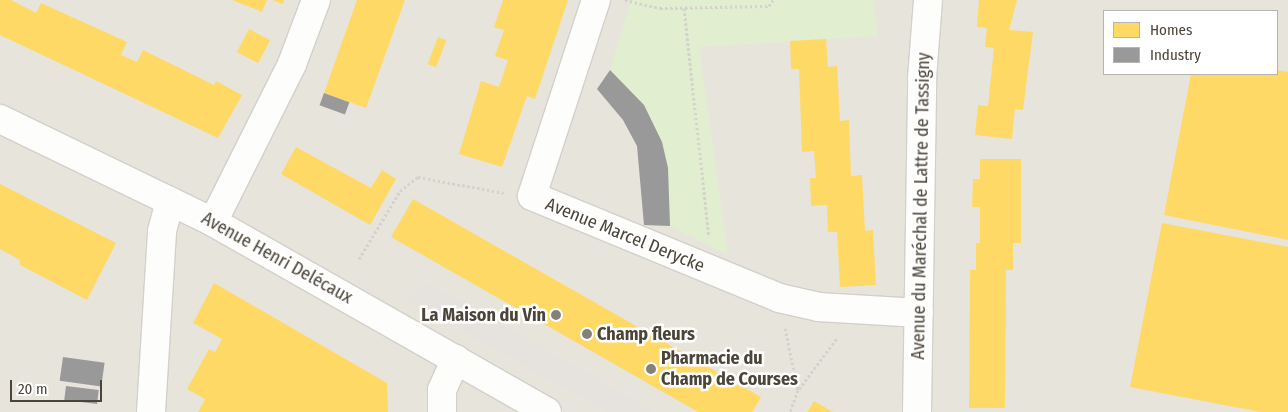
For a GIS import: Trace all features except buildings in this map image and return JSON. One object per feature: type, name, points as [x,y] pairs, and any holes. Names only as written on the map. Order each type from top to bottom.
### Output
[{"type":"street","points":[[214,222],[292,64],[316,0]]},
{"type":"street","name":"Avenue Marcel Derycke","points":[[596,0],[532,196],[779,298],[858,310],[919,313]]},
{"type":"street","name":"Avenue du Maréchal de Lattre de Tassigny","points":[[917,412],[922,78],[928,0]]},
{"type":"street","name":"Avenue Henri Delécaux","points":[[0,119],[214,222],[547,412]]},
{"type":"street","points":[[151,412],[162,231],[170,201]]},
{"type":"street","points":[[442,412],[442,390],[456,359]]},
{"type":"path","points":[[624,0],[660,8],[769,6],[773,0]]},
{"type":"path","points":[[684,8],[711,270]]},
{"type":"path","points":[[359,259],[400,191],[418,177],[532,196]]},
{"type":"path","points":[[779,298],[798,390]]},
{"type":"path","points":[[790,412],[798,390],[858,310]]},
{"type":"shaded area","points":[[0,0],[1288,0],[1288,412],[0,412]]},
{"type":"shaded area","points":[[428,282],[654,412],[605,412],[407,299]]},
{"type":"green space","points":[[631,0],[873,0],[878,36],[699,47],[728,255],[670,226],[668,168],[662,142],[644,105],[610,70]]},
{"type":"place","name":"La Maison du Vin","points":[[556,315]]},
{"type":"place","name":"Champ fleurs","points":[[587,334]]},
{"type":"place","name":"Pharmacie du Champ de Courses","points":[[651,369]]}]
